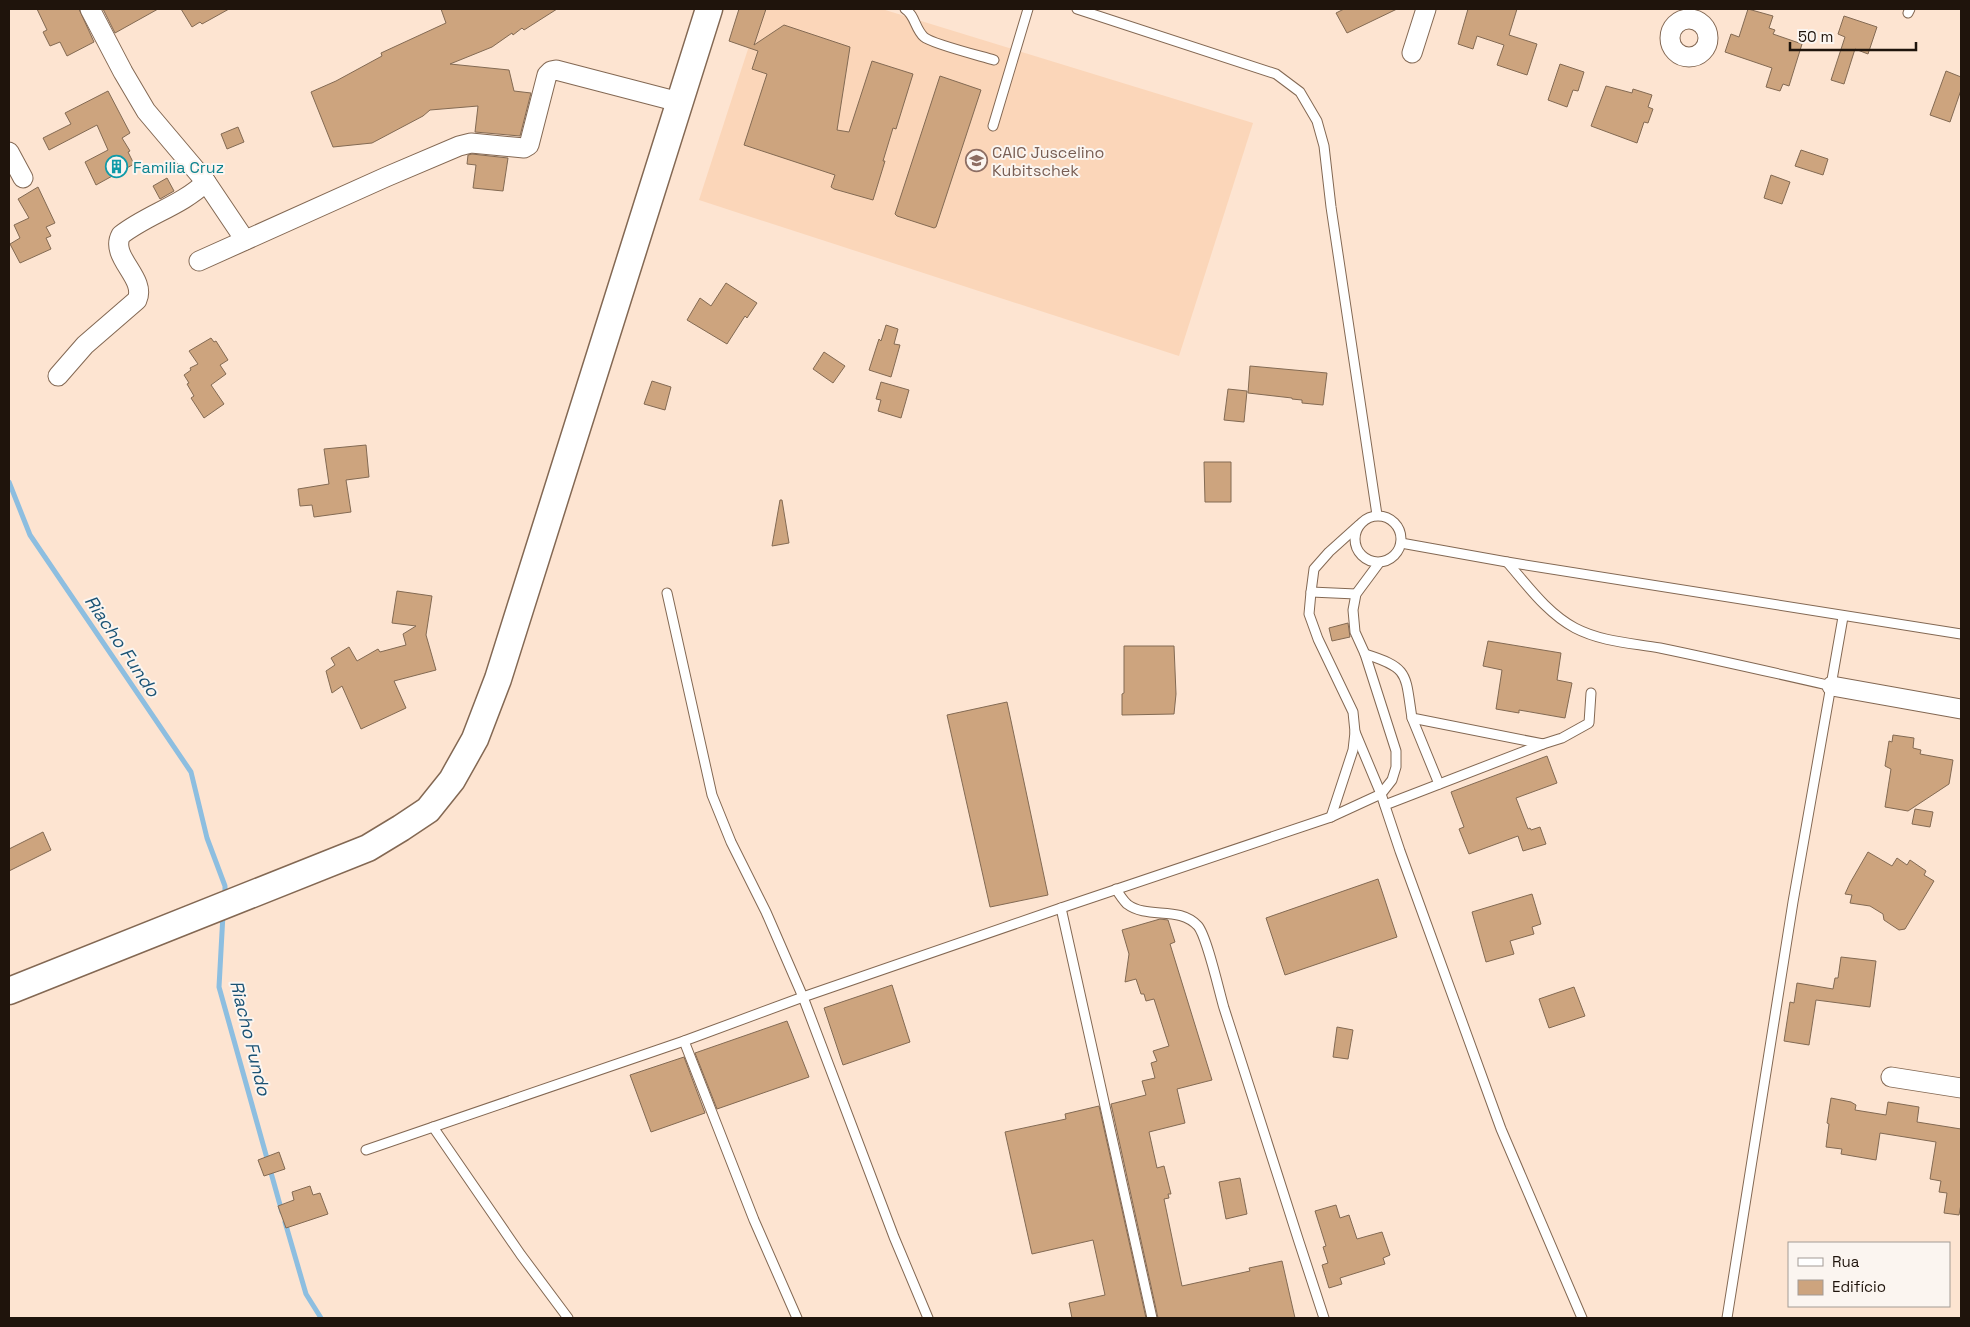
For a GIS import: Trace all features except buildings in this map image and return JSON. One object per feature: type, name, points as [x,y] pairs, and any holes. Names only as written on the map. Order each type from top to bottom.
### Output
[{"type":"street","points":[[90,9],[123,72],[146,110],[206,182],[246,240]]},
{"type":"street","points":[[9,991],[368,848],[428,810],[452,780],[475,739],[498,679],[709,9]]},
{"type":"street","points":[[1412,53],[1426,9]]},
{"type":"street","points":[[199,261],[460,146],[471,143],[524,148],[529,145],[547,75],[551,71],[556,70],[679,102]]},
{"type":"street","points":[[9,152],[23,178]]},
{"type":"street","points":[[58,376],[85,345],[137,300],[140,294],[137,284],[118,247],[118,240],[121,234],[179,203],[206,182]]},
{"type":"street","points":[[1832,686],[1961,709]]},
{"type":"street","points":[[1891,1077],[1961,1088]]},
{"type":"lane","points":[[905,9],[910,12],[916,28],[925,38],[994,60]]},
{"type":"lane","points":[[993,126],[1028,9]]},
{"type":"lane","points":[[1077,9],[1276,74],[1300,92],[1317,121],[1324,146],[1331,207],[1377,515]]},
{"type":"lane","points":[[1331,817],[1353,750],[1355,732],[1353,712],[1318,639],[1309,614],[1314,569],[1329,552],[1359,525],[1367,518],[1377,515],[1387,518],[1396,524],[1400,532],[1401,543],[1397,553],[1389,560],[1379,563],[1368,561],[1360,555],[1354,545],[1354,534],[1359,525]]},
{"type":"lane","points":[[1401,543],[1844,617],[1961,634]]},
{"type":"lane","points":[[1507,562],[1548,609],[1575,628],[1613,641],[1659,648],[1832,686]]},
{"type":"lane","points":[[366,1150],[684,1041],[803,997],[1331,817],[1381,794],[1392,780],[1396,767],[1396,751],[1365,654],[1356,632],[1353,610],[1356,594],[1379,563]]},
{"type":"lane","points":[[1311,592],[1356,594]]},
{"type":"lane","points":[[667,593],[712,795],[731,842],[766,912],[803,997],[894,1237],[928,1318]]},
{"type":"lane","points":[[1727,1318],[1791,911],[1844,617]]},
{"type":"lane","points":[[1365,654],[1387,660],[1401,669],[1406,682],[1412,718],[1439,784]]},
{"type":"lane","points":[[1385,805],[1562,738],[1589,722],[1591,693]]},
{"type":"lane","points":[[1412,718],[1543,744]]},
{"type":"lane","points":[[1355,732],[1381,794],[1501,1129],[1582,1318]]},
{"type":"lane","points":[[1116,889],[1126,903],[1134,908],[1148,913],[1182,916],[1197,925],[1202,933],[1290,1216],[1324,1318]]},
{"type":"lane","points":[[1061,908],[1152,1318]]},
{"type":"lane","points":[[684,1041],[754,1220],[797,1318]]},
{"type":"lane","points":[[433,1127],[521,1255],[568,1318]]},
{"type":"shaded area","name":"CAIC Juscelino Kubitschek","points":[[761,9],[882,9],[1253,123],[1179,356],[699,200]]},
{"type":"waterway","name":"Riacho Fundo","points":[[9,482],[30,535],[191,772],[207,838],[225,886],[225,896]]},
{"type":"waterway","name":"Riacho Fundo","points":[[223,914],[219,987],[282,1212]]},
{"type":"waterway","name":"Riacho Fundo","points":[[285,1222],[306,1294],[321,1318]]},
{"type":"place","name":"CAIC Juscelino Kubitschek","points":[[976,161]]},
{"type":"place","name":"Familia Cruz","points":[[117,167]]}]
